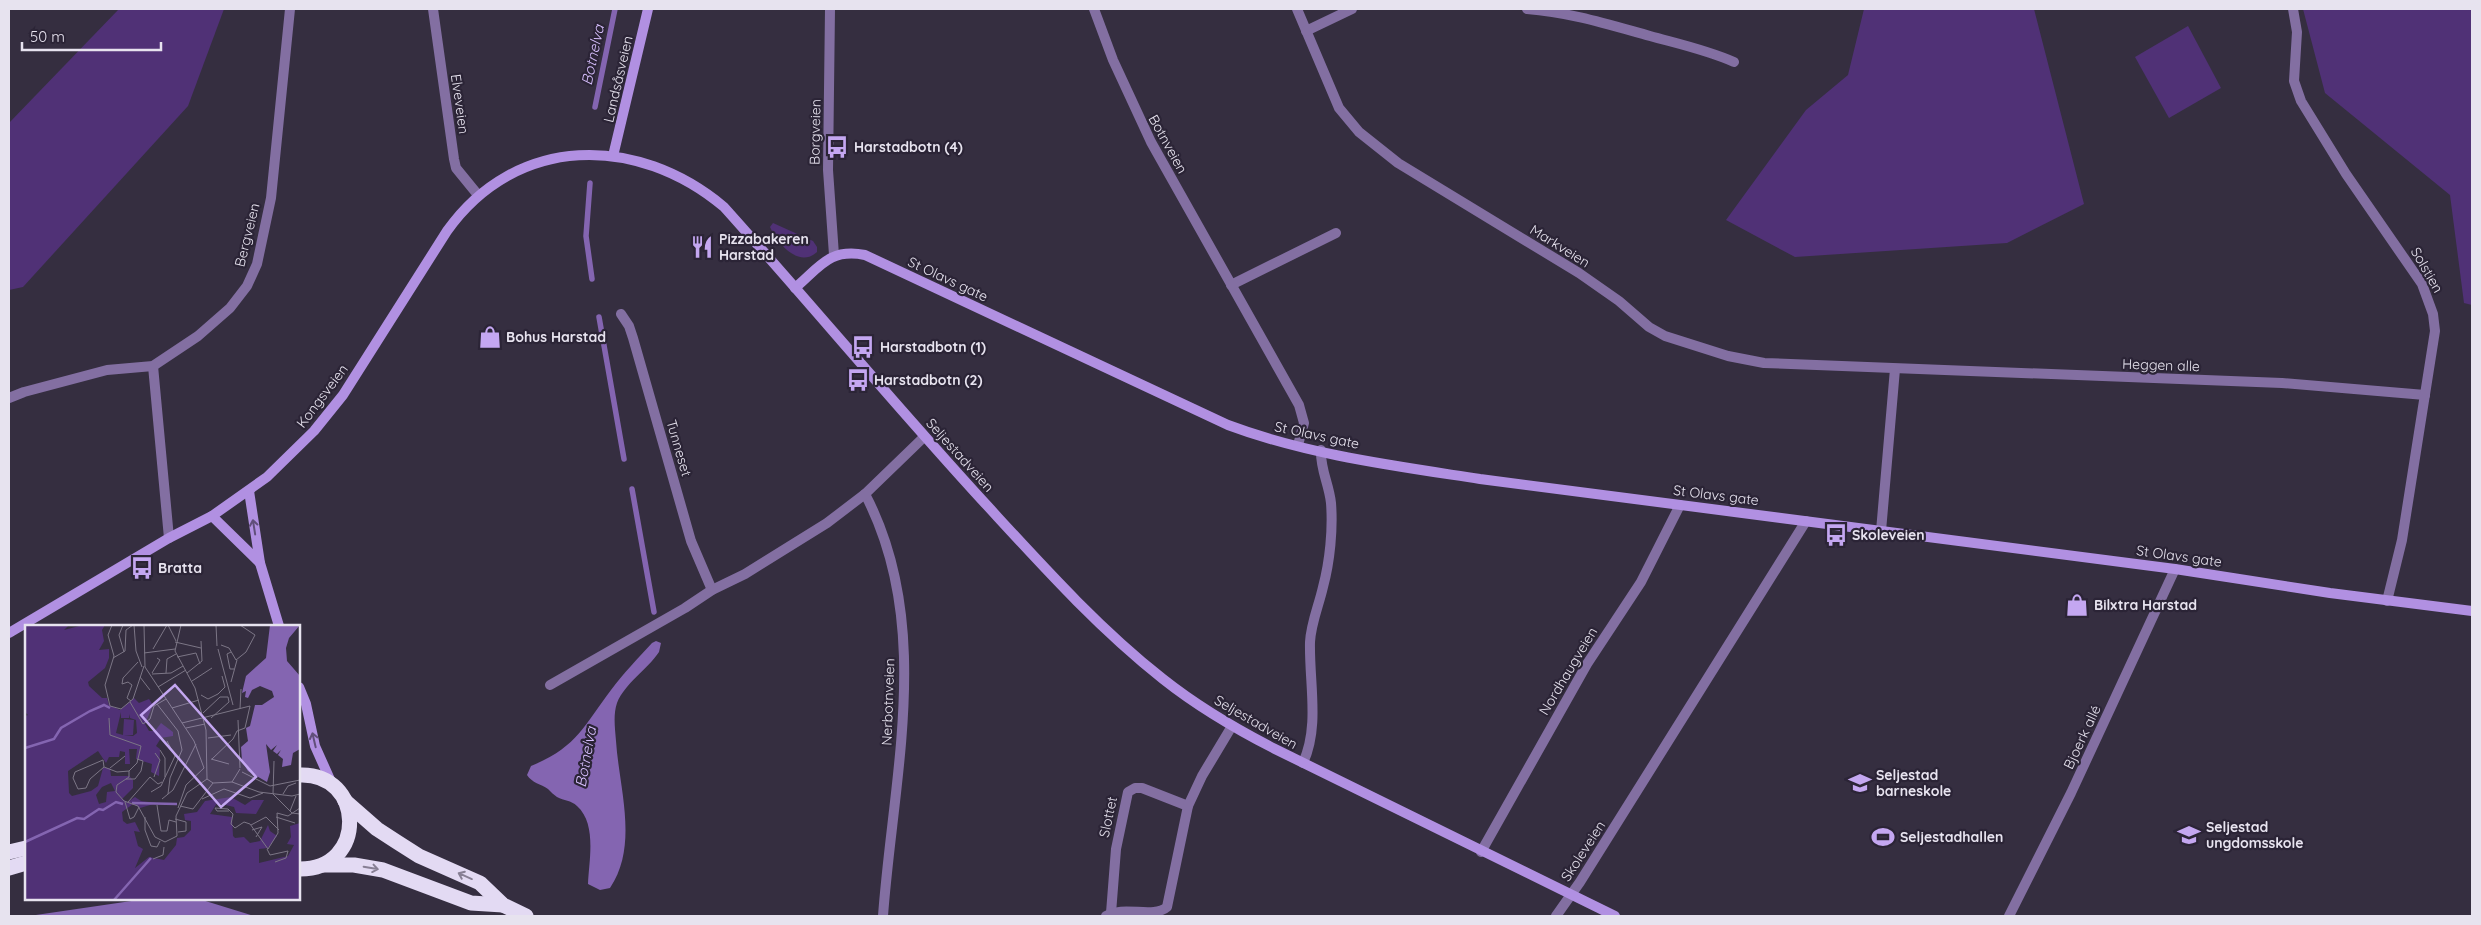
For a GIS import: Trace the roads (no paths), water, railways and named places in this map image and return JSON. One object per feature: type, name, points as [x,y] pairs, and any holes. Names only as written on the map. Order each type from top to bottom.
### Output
[{"type":"highway","points":[[300,775],[311,776],[332,785],[345,801],[377,829],[419,856],[480,882],[503,905],[526,916]]},
{"type":"highway","points":[[300,869],[312,869],[334,858],[348,837],[350,823],[345,801]]},
{"type":"highway","points":[[9,852],[25,848]]},
{"type":"highway","points":[[9,868],[25,863]]},
{"type":"highway","points":[[323,865],[354,865],[383,870],[471,903],[503,905]]},
{"type":"street","name":"Bergveien","points":[[9,398],[24,392],[107,370],[153,366],[198,336],[230,308],[247,286],[257,264],[271,198],[290,9]]},
{"type":"street","name":"Elveveien","points":[[434,9],[456,168],[478,195]]},
{"type":"street","name":"Landsåsveien","points":[[613,156],[648,9]]},
{"type":"street","name":"Borgveien","points":[[830,9],[828,170],[834,255]]},
{"type":"street","name":"Botnveien","points":[[1094,9],[1113,60],[1148,136],[1303,415],[1304,423],[1298,446]]},
{"type":"street","name":"Markveien","points":[[1297,9],[1339,108],[1348,121],[1372,143],[1412,172],[1579,273],[1619,301],[1649,327],[1665,336],[1728,356],[1764,363],[1895,369]]},
{"type":"street","points":[[1306,31],[1352,9]]},
{"type":"street","points":[[1527,9],[1568,14],[1709,51],[1734,62]]},
{"type":"street","name":"Solstien","points":[[2293,9],[2297,32],[2294,81],[2300,101],[2346,174],[2410,265],[2429,299],[2435,331],[2402,540],[2388,601]]},
{"type":"street","name":"Kongsveien","points":[[9,633],[169,538],[212,516],[249,492],[267,477],[314,431],[343,395],[447,231],[459,214],[478,195],[514,173],[546,160],[580,155],[613,156]]},
{"type":"street","name":"Seljestadveien","points":[[613,156],[651,164],[674,173],[708,194],[724,207],[924,437],[1096,621],[1164,680],[1232,726],[1303,764],[1615,916]]},
{"type":"street","points":[[1231,285],[1336,233]]},
{"type":"street","name":"St Olavs gate","points":[[834,255],[848,252],[864,255],[1228,425],[1256,436],[1298,446],[1480,479],[2175,569],[2388,601],[2472,611]]},
{"type":"street","points":[[795,288],[834,255]]},
{"type":"street","name":"Tunneset","points":[[621,314],[629,326],[633,338],[691,541],[712,590]]},
{"type":"street","points":[[153,366],[169,538]]},
{"type":"street","points":[[1881,531],[1895,369]]},
{"type":"street","name":"Heggen alle","points":[[1895,369],[2282,383],[2425,394]]},
{"type":"street","points":[[550,685],[685,608],[712,590],[744,574],[827,523],[865,494],[924,437]]},
{"type":"street","name":"Seljestadveien","points":[[1303,764],[1309,750],[1312,734],[1310,641],[1328,559],[1330,502],[1321,469],[1321,450]]},
{"type":"street","points":[[249,492],[260,563],[279,625]]},
{"type":"street","name":"Nerbotnveien","points":[[865,494],[874,511],[893,569],[904,643],[899,775],[884,916]]},
{"type":"street","name":"Nordhaugveien","points":[[1482,852],[1587,664],[1641,582],[1680,505]]},
{"type":"street","points":[[212,516],[260,563]]},
{"type":"street","name":"Skoleveien","points":[[1556,916],[1806,521]]},
{"type":"street","name":"Bjoerk allé","points":[[2009,916],[2075,784],[2175,569]]},
{"type":"street","points":[[300,689],[306,704],[319,758],[332,785]]},
{"type":"street","name":"Slottet","points":[[1188,806],[1142,788],[1135,788],[1128,792],[1116,849],[1108,915],[1121,911],[1158,912],[1167,907],[1188,806],[1202,776],[1232,726]]},
{"type":"water","points":[[656,641],[661,643],[659,652],[625,689],[617,703],[615,731],[625,816],[624,854],[619,871],[610,888],[600,890],[588,884],[590,832],[583,814],[575,804],[557,797],[548,789],[531,780],[527,775],[531,766],[559,751],[578,735],[620,678]]},
{"type":"water","points":[[138,900],[202,900],[254,916],[29,916]]},
{"type":"waterway","name":"Botnelva","points":[[595,107],[615,9]]},
{"type":"waterway","name":"Botnelva","points":[[590,183],[586,236],[592,279]]},
{"type":"waterway","name":"Botnelva","points":[[599,317],[624,459]]},
{"type":"waterway","name":"Botnelva","points":[[632,489],[654,612]]},
{"type":"place","name":"Harstadbotn (4)","points":[[837,147]]},
{"type":"place","name":"Pizzabakeren Harstad","points":[[702,247]]},
{"type":"place","name":"Bohus Harstad","points":[[490,337]]},
{"type":"place","name":"Harstadbotn (1)","points":[[863,347]]},
{"type":"place","name":"Harstadbotn (2)","points":[[858,380]]},
{"type":"place","name":"Skoleveien","points":[[1836,535]]},
{"type":"place","name":"Bratta","points":[[142,568]]},
{"type":"place","name":"Bilxtra Harstad","points":[[2077,605]]},
{"type":"place","name":"Seljestad barneskole","points":[[1860,783]]},
{"type":"place","name":"Seljestad ungdomsskole","points":[[2189,835]]},
{"type":"place","name":"Seljestadhallen","points":[[1883,837]]}]
